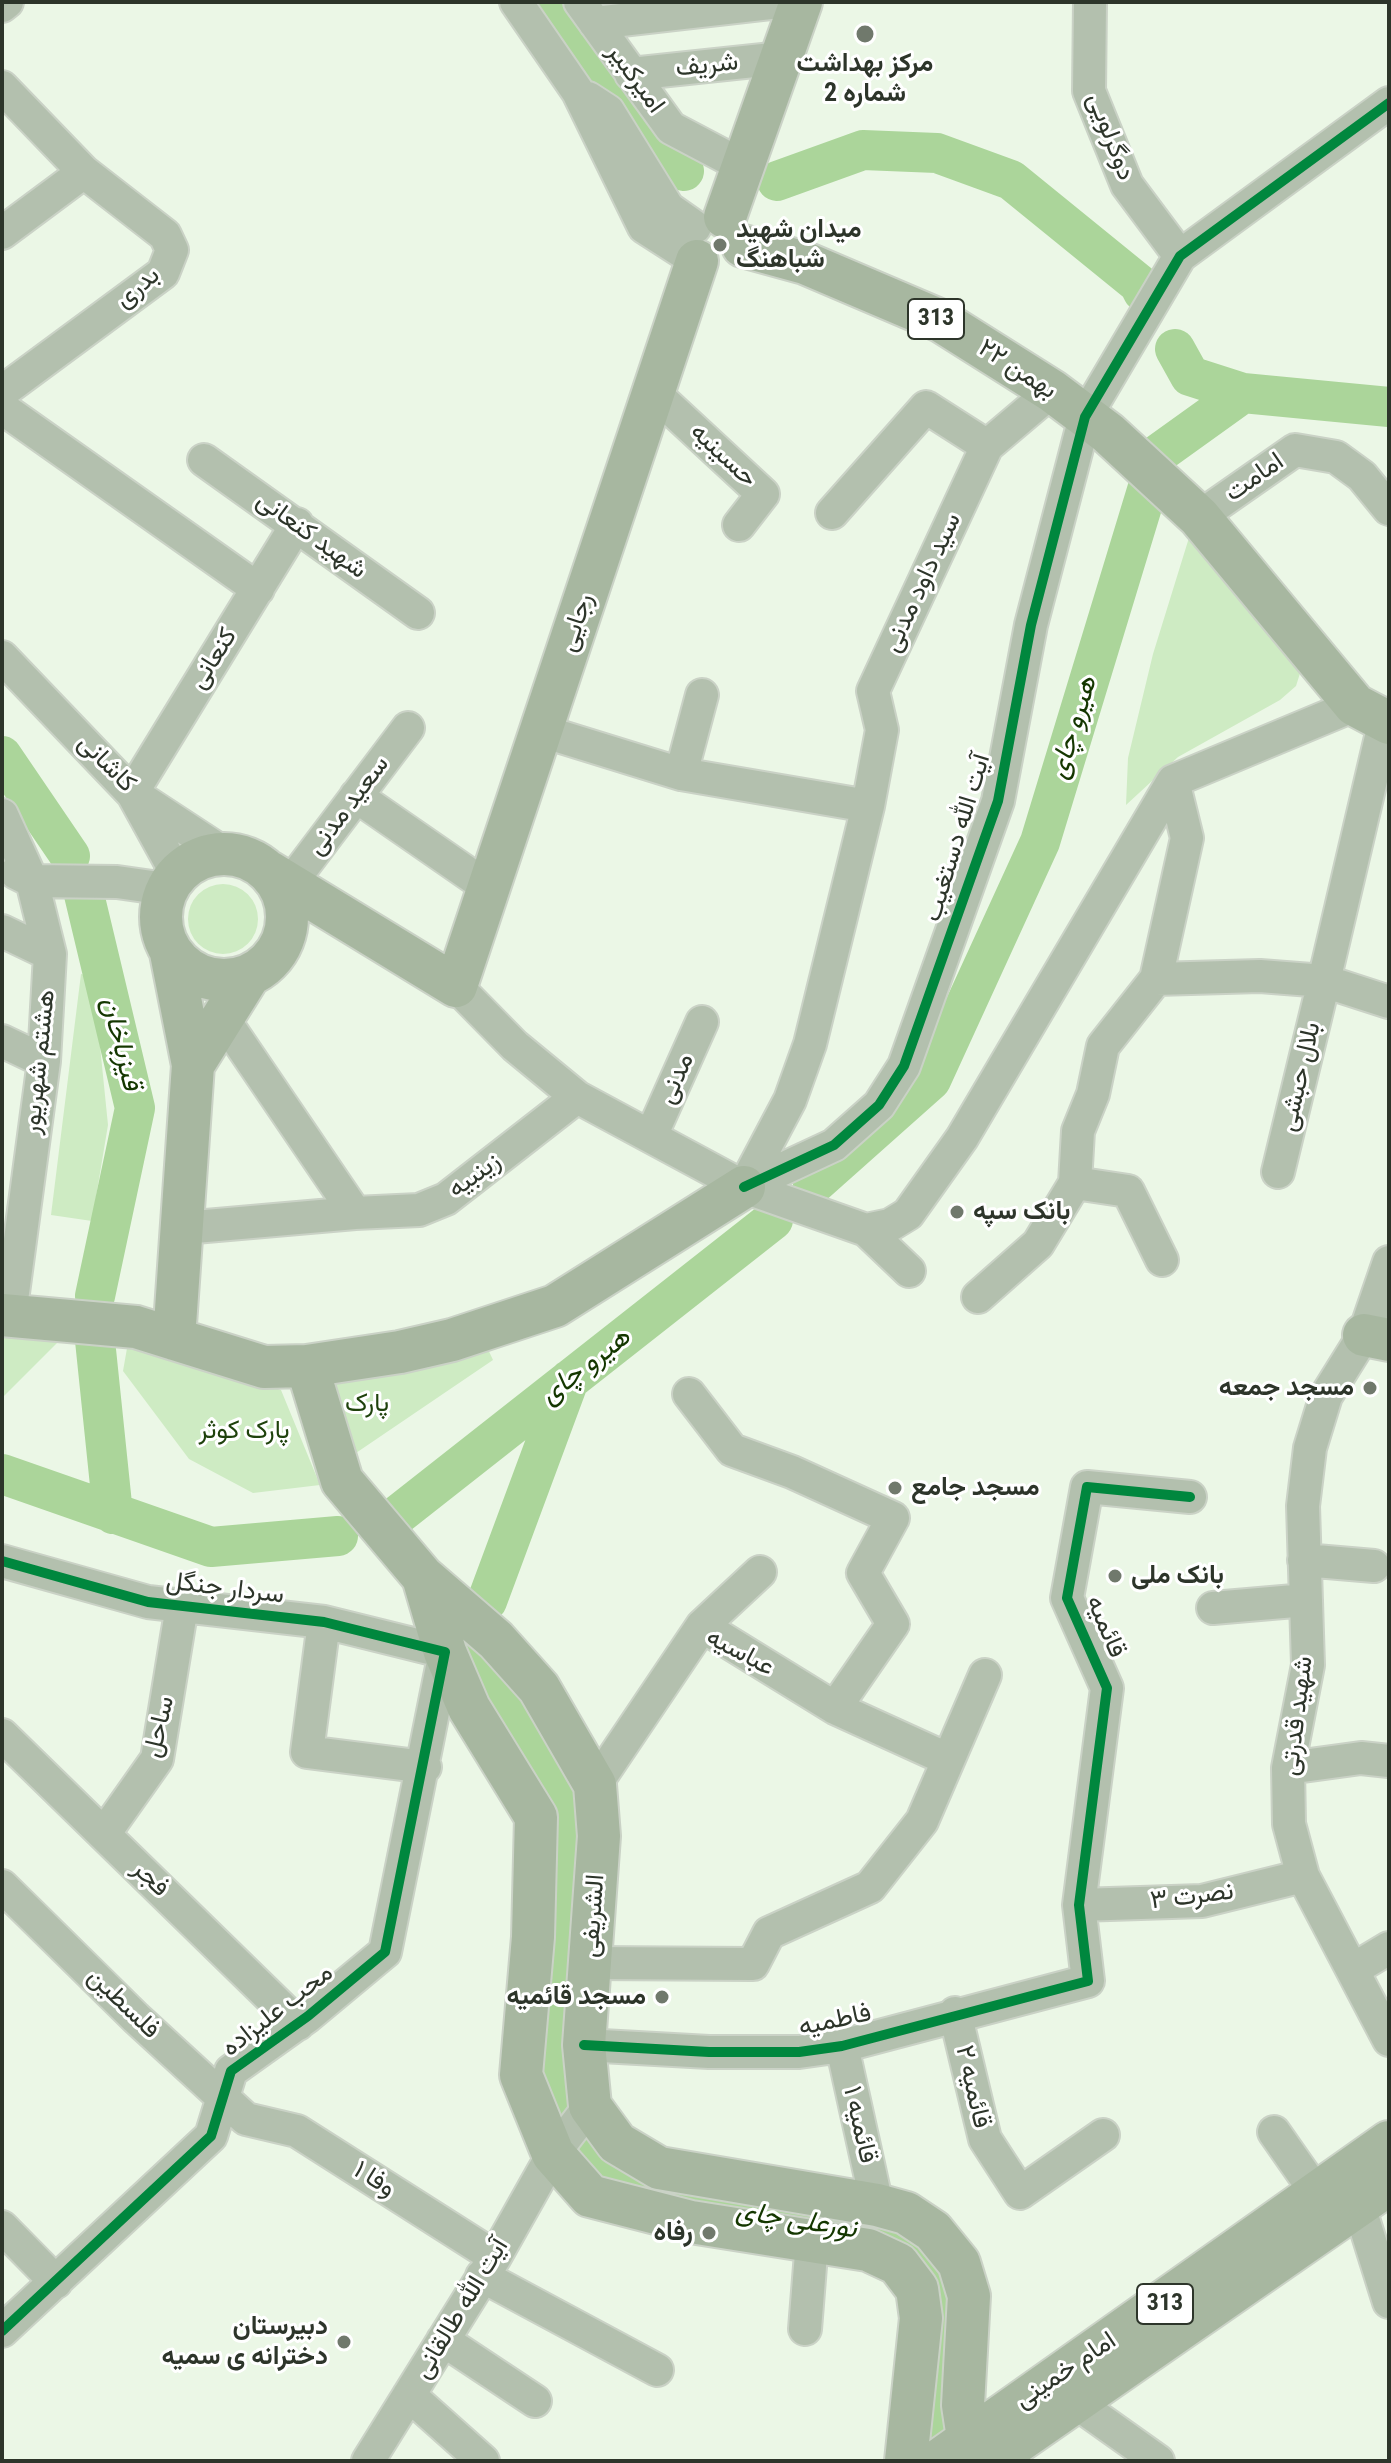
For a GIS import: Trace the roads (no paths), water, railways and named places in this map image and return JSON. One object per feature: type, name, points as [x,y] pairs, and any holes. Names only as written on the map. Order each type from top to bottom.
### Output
[{"type":"main road","name":"رجایی","points":[[456,986],[653,392],[743,166],[801,2]]},
{"type":"main road","name":"۲۲ بهمن","points":[[715,238],[805,263],[941,321],[1052,391],[1097,425]]},
{"type":"main road","name":"313","points":[[1097,425],[1199,517],[1376,716]]},
{"type":"main road","points":[[155,1333],[183,1228],[193,1065],[171,953],[163,933],[161,912],[172,882],[191,863],[225,854],[256,862],[456,986]]},
{"type":"main road","points":[[279,878],[288,921],[284,939]]},
{"type":"main road","points":[[171,953],[186,968],[205,979],[227,981],[248,977],[263,968],[284,939],[334,909]]},
{"type":"main road","points":[[193,1065],[248,977]]},
{"type":"main road","name":"آیت الله دستغیب","points":[[6,1315],[73,1320],[155,1333],[264,1367],[307,1366],[439,1343],[555,1306],[757,1191]]},
{"type":"main road","points":[[307,1366],[342,1481],[423,1577],[445,1652],[469,1708],[536,1817],[533,1937],[521,2075],[553,2154],[590,2196],[691,2222],[868,2250],[898,2264],[917,2289],[921,2318],[906,2461]]},
{"type":"main road","name":"الشریفی","points":[[423,1577],[496,1640],[539,1688],[595,1785],[599,1836],[584,2045],[590,2106]]},
{"type":"main road","points":[[590,2106],[617,2143],[659,2168],[877,2205],[906,2213],[933,2231],[959,2263],[969,2296],[963,2405],[965,2453]]},
{"type":"main road","name":"امام خمینی","points":[[965,2453],[1389,2142]]},
{"type":"main road","name":"امام خمینی","points":[[965,2453],[1075,2402],[1374,2195]]},
{"type":"street","points":[[2,6],[7,2]]},
{"type":"street","name":"امیرکبیر","points":[[516,2],[578,92],[608,111],[668,208],[715,238]]},
{"type":"street","points":[[587,13],[779,2]]},
{"type":"street","name":"دوگرلویی","points":[[1090,2],[1089,91],[1127,185],[1180,256]]},
{"type":"street","name":"امیرکبیر","points":[[587,13],[671,128],[743,166]]},
{"type":"street","name":"شریف","points":[[631,74],[782,58]]},
{"type":"street","name":"بدری","points":[[2,87],[84,172],[165,235],[172,250],[163,273],[2,392]]},
{"type":"street","points":[[1180,256],[1389,103]]},
{"type":"street","points":[[2,233],[84,172]]},
{"type":"street","name":"آیت الله دستغیب","points":[[757,1191],[834,1145],[879,1105],[904,1066],[998,801],[1031,625],[1097,425],[1180,256]]},
{"type":"street","name":"سید داود مدنی","points":[[757,1191],[810,1044],[868,806],[882,730],[873,691],[987,446],[1052,391]]},
{"type":"street","name":"حسینیه","points":[[653,392],[763,494],[739,525]]},
{"type":"street","points":[[832,513],[926,407],[987,446]]},
{"type":"street","points":[[2,408],[258,589]]},
{"type":"street","name":"امامت","points":[[1199,517],[1295,450],[1336,457],[1362,476],[1389,509]]},
{"type":"street","name":"شهید کنعانی","points":[[204,460],[418,613]]},
{"type":"street","name":"کنعانی","points":[[132,793],[297,524]]},
{"type":"street","name":"کاشانی","points":[[2,657],[132,793],[225,854]]},
{"type":"street","points":[[681,774],[702,695]]},
{"type":"street","points":[[866,1230],[890,1225],[908,1214],[962,1138],[1173,781],[1376,716]]},
{"type":"street","name":"بلال حبشی","points":[[1278,1172],[1324,981],[1376,716]]},
{"type":"street","name":"سعید مدنی","points":[[279,878],[356,796],[408,728]]},
{"type":"street","points":[[542,731],[681,774],[868,806]]},
{"type":"street","points":[[978,1297],[1038,1244],[1075,1183],[1078,1131],[1093,1094],[1103,1046],[1156,979],[1187,838],[1173,781]]},
{"type":"street","points":[[2,866],[32,881],[172,882],[132,793]]},
{"type":"street","points":[[356,796],[489,888]]},
{"type":"street","name":"هشتم شهریور","points":[[2,815],[32,881],[50,954],[44,1061],[11,1235],[6,1315]]},
{"type":"street","points":[[2,931],[50,954]]},
{"type":"street","points":[[1156,979],[1260,976],[1324,981],[1389,1002]]},
{"type":"street","points":[[456,986],[515,1046],[577,1097],[757,1191],[866,1230],[909,1271]]},
{"type":"street","points":[[222,1017],[355,1213]]},
{"type":"street","name":"مدنی","points":[[651,1136],[702,1022]]},
{"type":"street","points":[[2,1041],[44,1061]]},
{"type":"street","name":"زینبیه","points":[[183,1228],[419,1210],[446,1199],[577,1097]]},
{"type":"street","points":[[1075,1183],[1128,1191],[1162,1260]]},
{"type":"street","name":"شهید قدرتی","points":[[1389,1262],[1377,1338],[1326,1396],[1310,1448],[1303,1506],[1308,1665],[1288,1768],[1289,1824],[1303,1876],[1389,2040]]},
{"type":"street","points":[[689,1394],[732,1450],[792,1472],[893,1518],[863,1573],[893,1624],[835,1708]]},
{"type":"street","name":"قائمیه","points":[[1088,1981],[1079,1905],[1107,1688],[1067,1598],[1087,1487],[1190,1497]]},
{"type":"street","points":[[1304,1560],[1374,1566]]},
{"type":"street","name":"سردار جنگل","points":[[2,1561],[148,1602],[324,1622],[445,1652]]},
{"type":"street","points":[[702,1626],[760,1572]]},
{"type":"street","points":[[1213,1608],[1306,1600]]},
{"type":"street","name":"ساحل","points":[[104,1834],[157,1759],[182,1606]]},
{"type":"street","points":[[324,1622],[307,1752],[425,1767]]},
{"type":"street","name":"عباسیه","points":[[595,1785],[702,1626],[835,1708],[947,1759]]},
{"type":"street","name":"محب علیزاده","points":[[3,2329],[211,2136],[234,2108],[231,2071],[298,2024],[385,1952],[425,1767],[445,1652]]},
{"type":"street","points":[[591,1963],[753,1964],[769,1933],[870,1887],[922,1821],[985,1675]]},
{"type":"street","name":"فجر","points":[[2,1735],[298,2024]]},
{"type":"street","points":[[1288,1768],[1361,1758],[1389,1761]]},
{"type":"street","name":"نصرت ۳","points":[[1079,1905],[1202,1901],[1303,1876]]},
{"type":"street","name":"فلسطین","points":[[2,1886],[136,2018],[234,2108]]},
{"type":"street","points":[[1354,1969],[1389,1948]]},
{"type":"street","name":"فاطمیه","points":[[584,2045],[709,2052],[799,2052],[842,2046],[955,2013],[1088,1981]]},
{"type":"street","name":"قائمیه ۲","points":[[955,2013],[985,2139],[1020,2193],[1103,2135]]},
{"type":"street","name":"قائمیه ۱","points":[[842,2046],[877,2205]]},
{"type":"street","name":"آیت الله طالقانی","points":[[368,2461],[553,2154],[590,2106]]},
{"type":"street","name":"وفا ۱","points":[[234,2108],[297,2131],[488,2266],[657,2370]]},
{"type":"street","points":[[1274,2132],[1318,2195]]},
{"type":"street","points":[[1374,2195],[1389,2302]]},
{"type":"street","points":[[2,2227],[56,2282]]},
{"type":"street","points":[[805,2329],[812,2241]]},
{"type":"street","points":[[443,2340],[535,2401]]},
{"type":"street","points":[[409,2395],[483,2461]]},
{"type":"street","points":[[1075,2402],[1158,2461]]},
{"type":"waterway","points":[[556,2],[684,171]]},
{"type":"waterway","points":[[777,181],[863,150],[937,153],[1011,180],[1139,284],[1143,292]]},
{"type":"waterway","name":"هیرو چای","points":[[1175,349],[1190,376],[1243,393],[1389,407]]},
{"type":"waterway","name":"هیرو چای","points":[[813,1185],[931,1080],[1040,842],[1158,454],[1243,393]]},
{"type":"waterway","name":"قیزباخان","points":[[2,756],[70,856]]},
{"type":"waterway","name":"قیزباخان","points":[[82,886],[135,1108],[95,1296]]},
{"type":"waterway","name":"هیرو چای","points":[[399,1514],[773,1220]]},
{"type":"waterway","points":[[93,1321],[113,1514]]},
{"type":"waterway","points":[[487,1601],[569,1380]]},
{"type":"waterway","name":"هیرو چای","points":[[2,1474],[211,1547],[338,1536]]},
{"type":"waterway","points":[[473,1647],[574,1806],[554,2032],[566,2109]]},
{"type":"waterway","name":"نورعلی چای","points":[[583,2152],[745,2219],[855,2225],[929,2266],[947,2324],[932,2439]]},
{"type":"place","name":"مرکز بهداشت شماره 2","points":[[865,34]]},
{"type":"place","name":"میدان شهید شباهنگ","points":[[720,245]]},
{"type":"place","name":"بانک سپه","points":[[957,1212]]},
{"type":"place","name":"مسجد جمعه","points":[[1370,1388]]},
{"type":"place","name":"مسجد جامع","points":[[895,1488]]},
{"type":"place","name":"بانک ملی","points":[[1115,1576]]},
{"type":"place","name":"مسجد قائمیه","points":[[662,1997]]},
{"type":"place","name":"رفاه","points":[[709,2233]]},
{"type":"place","name":"دبیرستان دخترانه ی سمیه","points":[[344,2342]]},
{"type":"park label","name":"پارک","points":[[367,1404]]},
{"type":"park label","name":"پارک کوثر","points":[[244,1431]]}]
